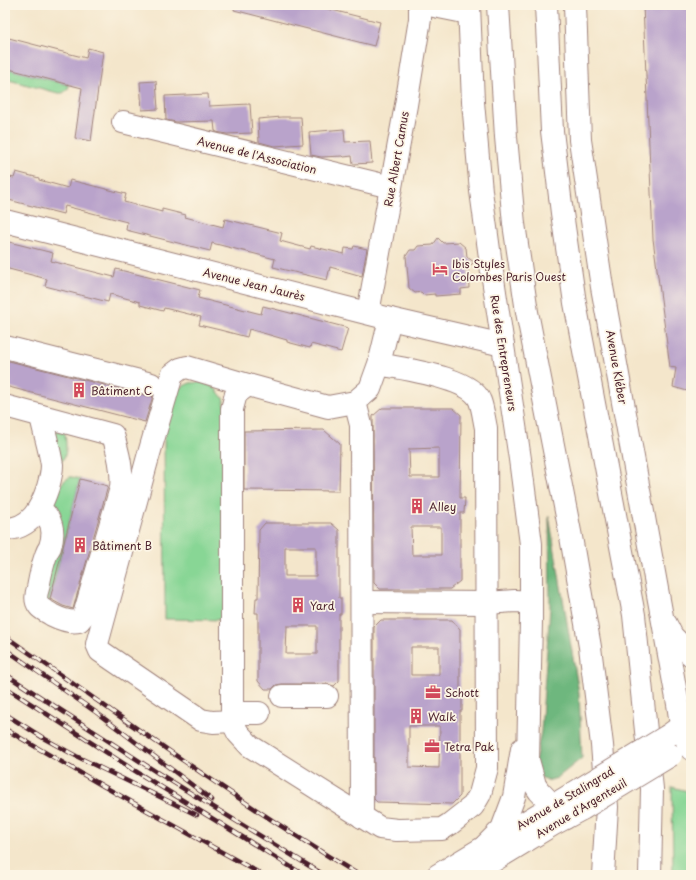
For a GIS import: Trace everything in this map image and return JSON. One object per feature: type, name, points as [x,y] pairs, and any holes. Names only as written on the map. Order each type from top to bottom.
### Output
[{"type":"main road","name":"Rue Albert Camus","points":[[368,313],[406,105],[420,19],[420,5]]},
{"type":"main road","points":[[429,5],[459,11],[469,8]]},
{"type":"main road","points":[[498,5],[506,137],[514,224],[527,312],[571,537],[590,647],[602,745],[606,807],[603,875]]},
{"type":"main road","points":[[546,5],[552,131],[562,213],[575,303],[634,615],[652,789],[650,875]]},
{"type":"main road","name":"Avenue Kléber","points":[[575,5],[580,140],[602,287],[683,737]]},
{"type":"main road","name":"Rue des Entrepreneurs","points":[[469,8],[473,102],[481,191],[531,544],[528,760],[535,785],[570,805]]},
{"type":"main road","name":"Avenue de l'Association","points":[[124,122],[391,187]]},
{"type":"main road","name":"Avenue Jean Jaurès","points":[[5,221],[390,319],[503,345]]},
{"type":"main road","points":[[259,713],[232,717],[213,722],[201,720],[100,650],[98,644],[148,457],[172,375],[180,369],[187,367],[328,407],[356,402],[370,389],[379,364],[390,319]]},
{"type":"main road","points":[[5,347],[151,384]]},
{"type":"main road","points":[[248,385],[236,394],[232,408],[232,717],[238,733],[250,746],[380,828],[397,830],[442,828],[450,824],[473,806],[480,794],[487,768],[486,428],[480,400],[469,388],[439,376],[379,364]]},
{"type":"main road","points":[[356,402],[361,425],[362,816]]},
{"type":"main road","points":[[5,406],[113,435],[119,455],[122,482],[121,488],[84,615],[79,621],[69,621],[57,618],[43,610],[38,603],[36,595],[46,554],[50,546],[52,533],[52,526],[49,518],[39,508]]},
{"type":"main road","points":[[5,529],[16,528],[28,522],[39,508],[44,498],[51,476],[52,466],[41,416]]},
{"type":"main road","points":[[362,602],[531,602]]},
{"type":"main road","points":[[661,611],[672,636],[691,655]]},
{"type":"main road","points":[[282,696],[327,696]]},
{"type":"main road","name":"Rue des Entrepreneurs","points":[[480,850],[502,829],[514,797],[529,700]]},
{"type":"main road","name":"Avenue de Stalingrad","points":[[438,875],[511,830],[570,805],[683,737]]},
{"type":"main road","name":"Avenue d'Argenteuil","points":[[470,875],[570,805]]},
{"type":"green space","points":[[5,68],[69,85],[68,89],[63,93],[58,93],[5,79]]},
{"type":"green space","points":[[202,382],[215,388],[223,398],[227,411],[227,620],[165,619],[164,419],[175,390],[190,383]]},
{"type":"green space","points":[[51,429],[64,432],[65,434],[66,453],[61,462]]},
{"type":"green space","points":[[70,477],[80,479],[48,606],[75,614],[82,588],[85,589],[80,615],[75,619],[65,618],[54,613],[40,601],[39,596],[40,585],[44,572],[55,546],[56,530],[50,511],[51,501],[62,483]]},
{"type":"green space","points":[[549,516],[579,693],[582,758],[557,778],[547,781],[538,775],[535,762],[541,731],[550,608]]},
{"type":"green space","points":[[672,787],[691,792],[691,875],[673,875]]},
{"type":"building","points":[[235,5],[312,5],[380,22],[374,46],[234,10]]},
{"type":"building","points":[[643,5],[691,5],[691,392],[673,387],[676,368],[670,367],[653,239]]},
{"type":"building","points":[[5,37],[86,58],[88,48],[103,52],[91,141],[75,138],[82,88],[5,68]]},
{"type":"building","points":[[156,81],[158,109],[142,110],[140,82]]},
{"type":"building","points":[[208,94],[209,106],[250,104],[252,133],[227,134],[216,132],[214,121],[176,122],[166,120],[165,96]]},
{"type":"building","points":[[301,117],[303,144],[274,146],[259,142],[258,119]]},
{"type":"building","points":[[344,129],[345,142],[370,141],[372,163],[353,164],[352,156],[321,157],[311,155],[309,132]]},
{"type":"building","points":[[16,172],[68,188],[70,180],[126,194],[124,202],[162,212],[162,209],[186,215],[185,217],[223,227],[225,219],[282,233],[280,241],[310,249],[311,246],[344,254],[345,248],[353,249],[354,246],[367,249],[362,276],[330,267],[327,280],[273,267],[275,259],[212,243],[210,251],[126,230],[127,222],[65,206],[63,214],[5,199],[5,176],[14,178]]},
{"type":"building","name":"Ibis Styles Colombes Paris Ouest","points":[[438,238],[443,243],[459,242],[466,248],[467,257],[474,262],[468,268],[469,288],[461,289],[461,294],[435,296],[435,294],[424,295],[421,292],[415,293],[409,288],[406,256],[410,250],[415,250],[418,246],[433,245]]},
{"type":"building","points":[[5,241],[53,253],[51,261],[114,277],[116,269],[200,290],[198,298],[261,314],[263,306],[348,328],[341,352],[311,344],[310,348],[249,329],[247,337],[199,325],[201,317],[164,308],[163,311],[140,305],[140,302],[110,294],[108,302],[45,286],[47,279],[5,268]]},
{"type":"building","name":"Bâtiment C","points":[[5,360],[153,396],[145,422],[5,386]]},
{"type":"building","name":"Alley","points":[[382,408],[453,408],[461,415],[460,498],[465,498],[464,513],[460,513],[460,581],[450,589],[380,589],[374,583],[373,416]],"holes":[[[439,448],[439,477],[410,477],[409,449]],[[411,527],[441,527],[441,555],[412,555]]]},
{"type":"building","points":[[324,430],[340,444],[339,491],[244,490],[244,431]]},
{"type":"building","name":"Bâtiment B","points":[[80,479],[108,486],[73,609],[63,606],[50,599]]},
{"type":"building","name":"Yard","points":[[265,523],[331,523],[339,530],[339,598],[341,598],[341,614],[339,614],[339,681],[334,686],[327,684],[282,684],[276,685],[272,689],[265,689],[258,681],[258,613],[255,613],[256,598],[258,598],[259,530]],"holes":[[[285,547],[316,547],[316,576],[285,576]],[[287,626],[317,626],[317,654],[286,654]]]},
{"type":"building","name":"Walk","points":[[381,620],[452,620],[460,629],[460,696],[462,696],[462,711],[460,711],[460,796],[452,804],[377,802],[374,799],[374,627]],"holes":[[[411,647],[439,647],[439,675],[411,675]],[[409,726],[440,726],[439,768],[409,767]]]},
{"type":"railway","points":[[5,636],[224,788],[359,875]]},
{"type":"railway","points":[[5,649],[97,713],[212,800]]},
{"type":"railway","points":[[5,674],[158,773],[324,875]]},
{"type":"railway","points":[[5,687],[132,769],[304,875]]},
{"type":"railway","points":[[5,714],[76,756],[197,815]]},
{"type":"railway","points":[[5,729],[103,786],[263,875]]},
{"type":"place","name":"Ibis Styles Colombes Paris Ouest","points":[[440,269]]},
{"type":"place","name":"Bâtiment C","points":[[79,390]]},
{"type":"place","name":"Alley","points":[[417,506]]},
{"type":"place","name":"Bâtiment B","points":[[80,545]]},
{"type":"place","name":"Yard","points":[[298,605]]},
{"type":"place","name":"Schott","points":[[433,692]]},
{"type":"place","name":"Walk","points":[[416,716]]},
{"type":"place","name":"Tetra Pak","points":[[432,746]]}]
